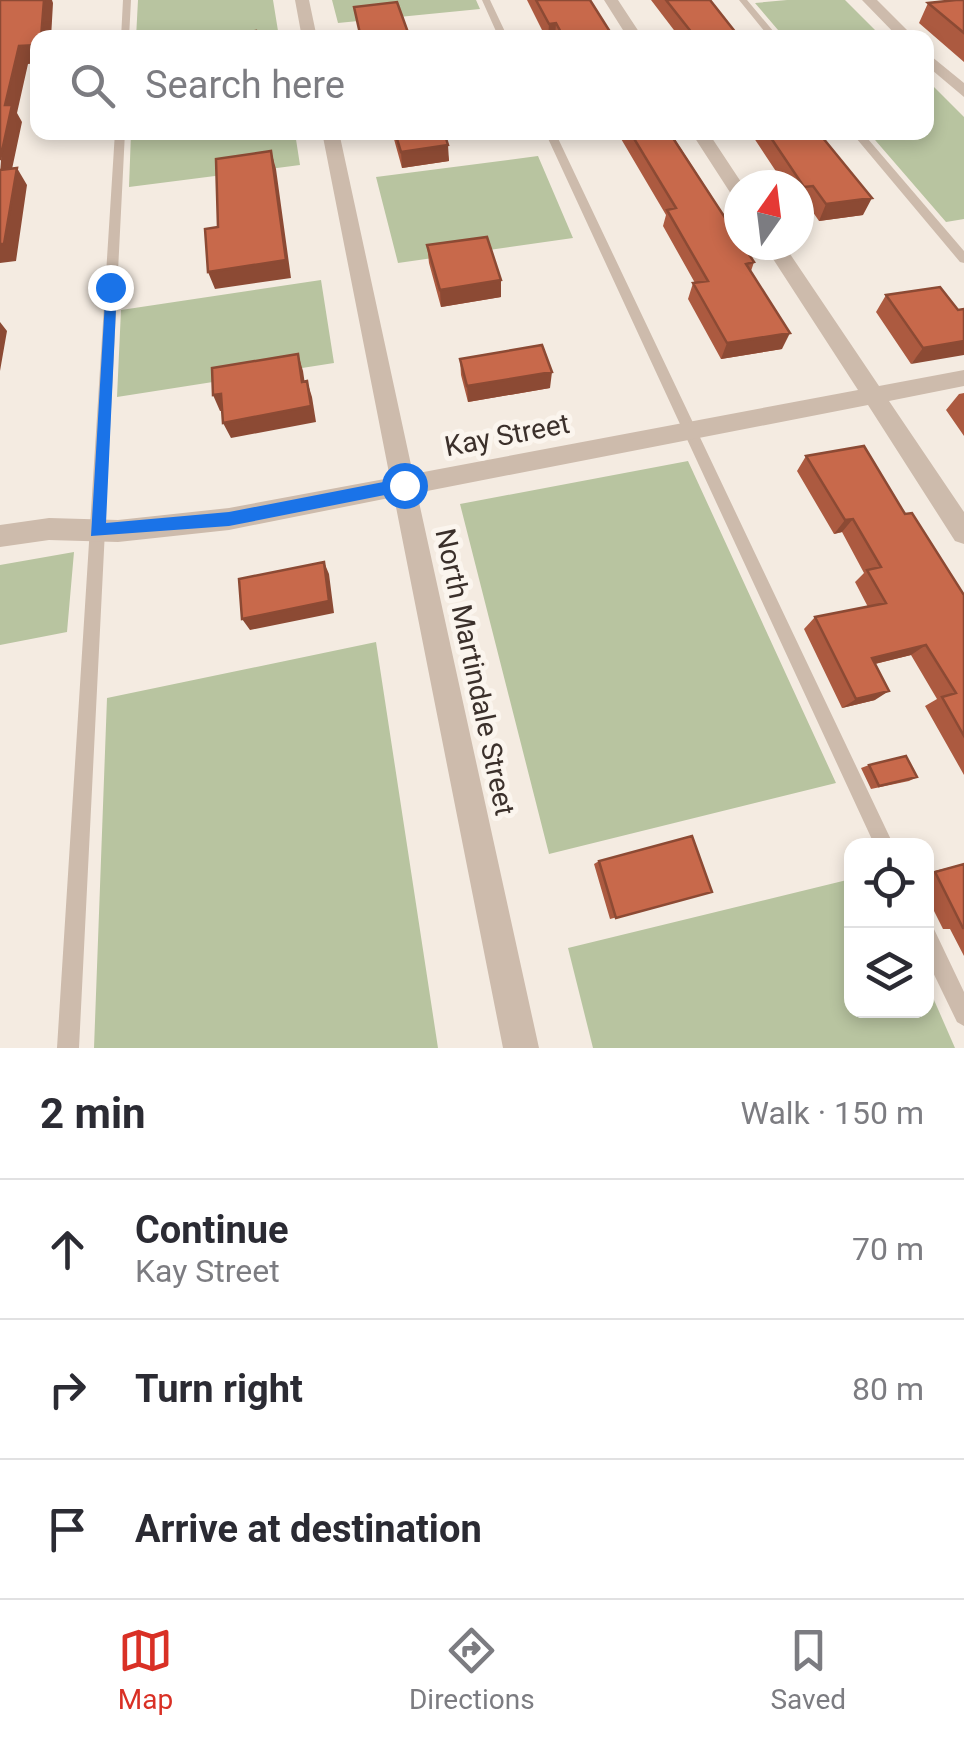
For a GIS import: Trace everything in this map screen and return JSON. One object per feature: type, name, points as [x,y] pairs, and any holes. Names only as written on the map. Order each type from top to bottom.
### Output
[{"type":"street","points":[[302,0],[308,30]]},
{"type":"street","points":[[611,0],[631,30]]},
{"type":"street","points":[[869,0],[900,30]]},
{"type":"street","points":[[934,64],[964,92]]},
{"type":"street","name":"North Martindale Street","points":[[332,140],[521,1048]]},
{"type":"street","points":[[704,140],[724,170]]},
{"type":"street","points":[[784,260],[964,532]]},
{"type":"street","name":"Kay Street","points":[[0,536],[50,529],[97,531],[229,519],[964,378]]},
{"type":"lane","points":[[125,30],[127,0]]},
{"type":"lane","points":[[486,0],[500,30]]},
{"type":"lane","points":[[743,0],[768,30]]},
{"type":"lane","points":[[68,1048],[120,140]]},
{"type":"lane","points":[[554,140],[882,838]]},
{"type":"lane","points":[[863,140],[964,258]]},
{"type":"lane","points":[[934,951],[964,1015]]},
{"type":"green space","points":[[138,0],[273,0],[278,30],[136,30]]},
{"type":"green space","points":[[332,0],[476,0],[480,9],[338,23]]},
{"type":"green space","points":[[845,0],[875,30],[778,30],[755,3]]},
{"type":"green space","points":[[934,87],[964,117],[964,219],[946,222],[875,140],[934,140]]},
{"type":"green space","points":[[131,140],[296,140],[300,165],[129,187]]},
{"type":"green space","points":[[538,156],[573,238],[398,263],[376,177]]},
{"type":"green space","points":[[321,280],[334,363],[117,397],[121,310]]},
{"type":"green space","points":[[688,461],[836,783],[549,854],[460,504]]},
{"type":"green space","points":[[74,552],[67,632],[0,645],[0,565]]},
{"type":"green space","points":[[376,642],[438,1048],[94,1048],[107,698]]},
{"type":"green space","points":[[844,881],[844,1018],[934,1018],[934,1000],[955,1048],[593,1048],[568,948]]},
{"type":"building","points":[[0,0],[44,0],[42,30],[30,30],[30,45],[19,46],[5,105],[12,105],[0,160]]},
{"type":"building","points":[[536,0],[590,0],[609,30],[560,30],[556,23],[549,24]]},
{"type":"building","points":[[666,0],[710,0],[734,30],[690,30]]},
{"type":"building","points":[[964,0],[964,33],[928,3]]},
{"type":"building","points":[[397,2],[407,30],[359,30],[354,7]]},
{"type":"building","points":[[397,140],[446,140],[448,145],[401,152]]},
{"type":"building","points":[[635,140],[674,140],[724,216],[724,260],[753,260],[746,264],[790,333],[727,343],[693,283],[708,281],[667,210],[676,208]]},
{"type":"building","points":[[772,140],[825,140],[872,198],[826,204],[814,187],[814,170],[793,170]]},
{"type":"building","points":[[271,151],[286,260],[208,272],[205,229],[218,227],[216,159]]},
{"type":"building","points":[[17,168],[4,244],[0,244],[0,170]]},
{"type":"building","points":[[487,237],[501,280],[440,290],[427,245]]},
{"type":"building","points":[[940,287],[958,310],[964,309],[964,341],[923,348],[886,295]]},
{"type":"building","points":[[542,345],[552,372],[467,386],[460,359]]},
{"type":"building","points":[[298,354],[311,406],[223,423],[221,394],[213,395],[212,368]]},
{"type":"building","points":[[864,446],[905,514],[912,513],[964,595],[964,736],[942,697],[956,693],[926,645],[872,658],[889,691],[856,699],[815,617],[886,603],[867,570],[881,567],[853,519],[845,520],[806,456]]},
{"type":"building","points":[[324,562],[329,601],[242,619],[239,579]]},
{"type":"building","points":[[906,756],[917,777],[879,786],[869,765]]},
{"type":"building","points":[[692,836],[712,892],[616,918],[599,861]]},
{"type":"building","points":[[964,864],[964,928],[963,928],[935,872]]},
{"type":"route","points":[[110,287],[97,531],[229,519],[404,485]]}]
